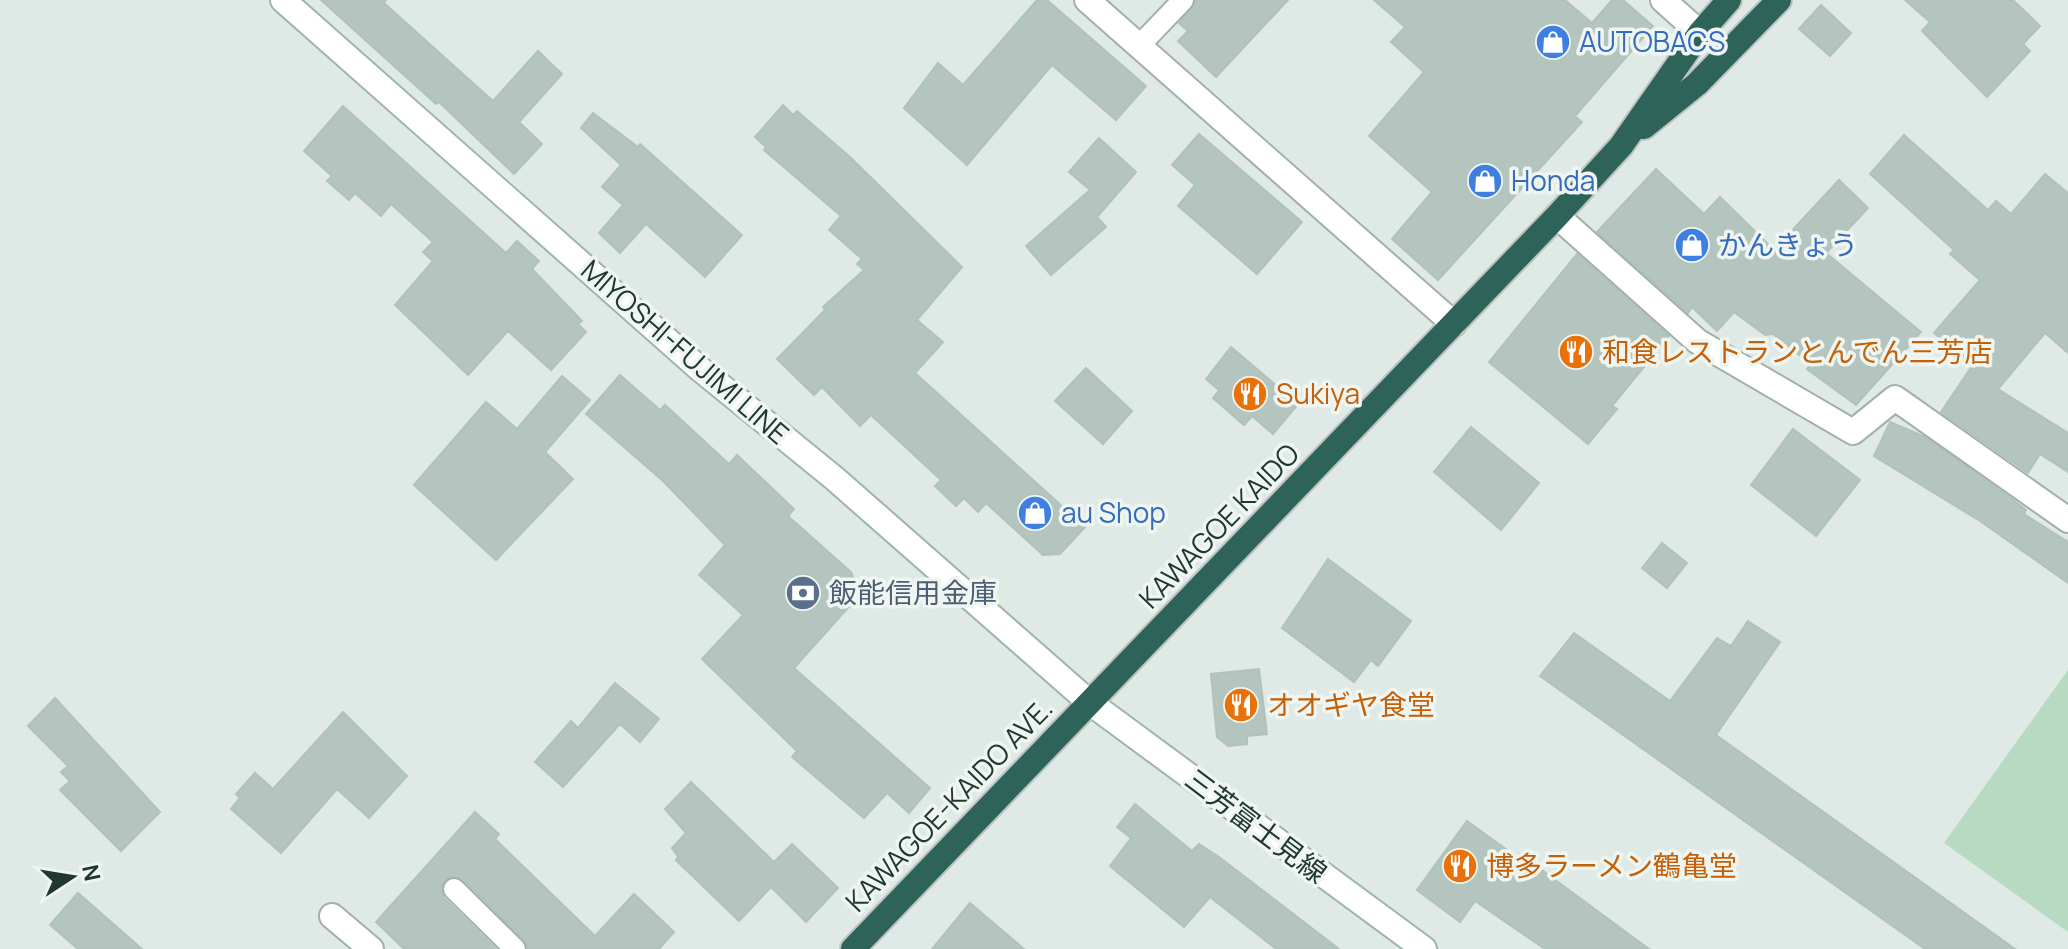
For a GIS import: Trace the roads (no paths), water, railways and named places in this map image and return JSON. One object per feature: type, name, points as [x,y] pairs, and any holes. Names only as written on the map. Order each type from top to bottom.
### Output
[{"type":"highway","name":"KAWAGOE KAIDO","points":[[1089,702],[1621,146],[1700,33],[1729,0]]},
{"type":"highway","name":"KAWAGOE KAIDO","points":[[1621,146],[1697,84],[1779,0]]},
{"type":"highway","name":"KAWAGOE-KAIDO AVE.","points":[[853,949],[1089,702]]},
{"type":"main road","name":"MIYOSHI-FUJIMI LINE","points":[[283,0],[700,369],[834,478],[1089,702]]},
{"type":"main road","points":[[1087,0],[1454,324]]},
{"type":"main road","points":[[1663,0],[1700,33]]},
{"type":"main road","points":[[1557,216],[1697,341],[1853,432],[1895,398],[2068,520]]},
{"type":"main road","name":"三芳富士見線","points":[[1089,702],[1424,949]]},
{"type":"main road","points":[[332,916],[371,949]]},
{"type":"lane","points":[[1139,46],[1183,0]]},
{"type":"lane","points":[[454,889],[515,949]]},
{"type":"place","name":"AUTOBACS","points":[[1553,42]]},
{"type":"place","name":"Honda","points":[[1485,181]]},
{"type":"place","name":"かんきょう","points":[[1692,245]]},
{"type":"place","name":"和食レストランとんでん三芳店","points":[[1576,352]]},
{"type":"place","name":"Sukiya","points":[[1250,394]]},
{"type":"place","name":"au Shop","points":[[1035,513]]},
{"type":"place","name":"飯能信用金庫","points":[[803,593]]},
{"type":"place","name":"オオギヤ食堂","points":[[1241,705]]},
{"type":"place","name":"博多ラーメン鶴亀堂","points":[[1460,866]]}]
